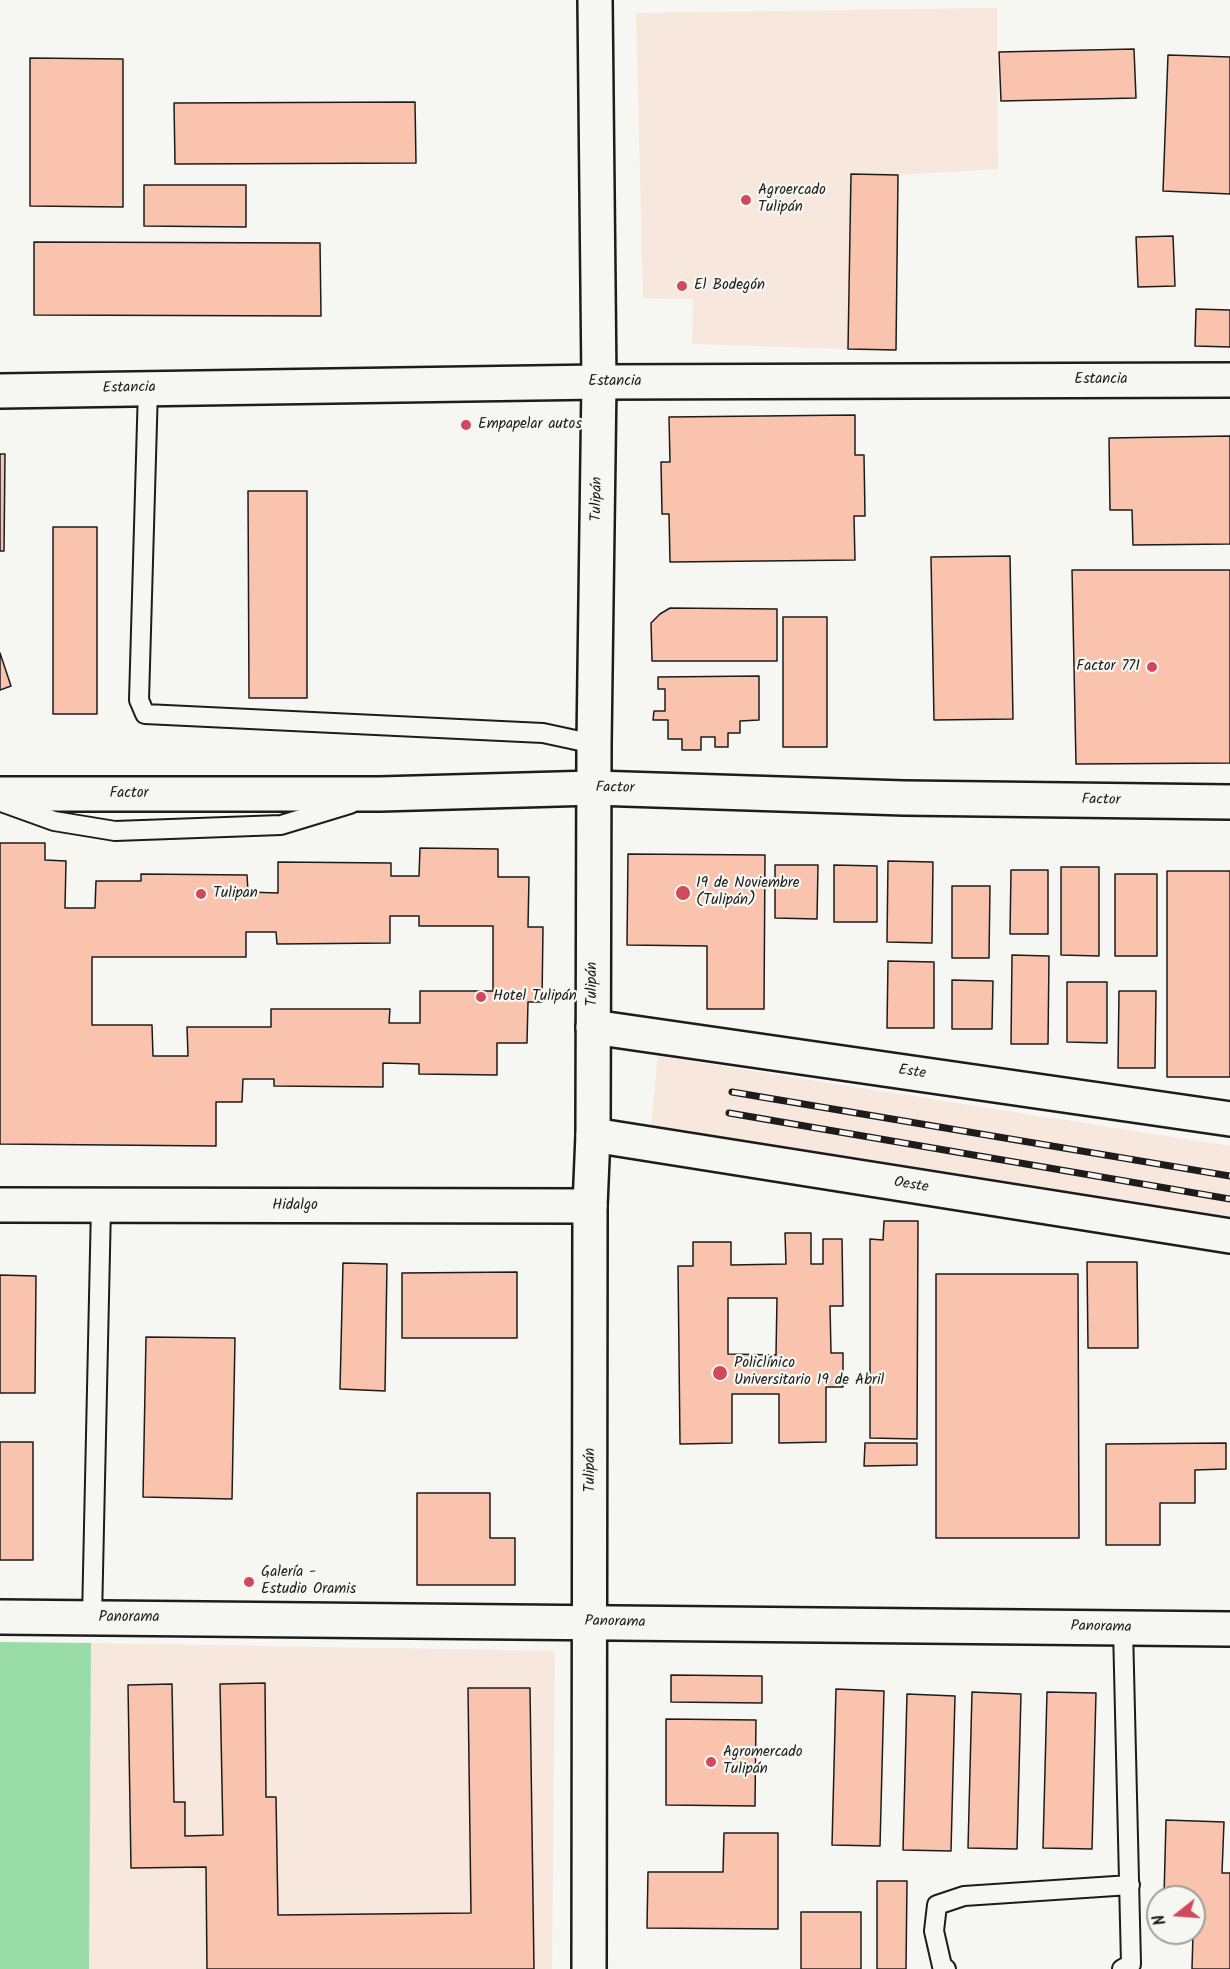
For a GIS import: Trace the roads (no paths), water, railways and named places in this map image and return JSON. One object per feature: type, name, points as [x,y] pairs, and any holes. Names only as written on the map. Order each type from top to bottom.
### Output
[{"type":"street","name":"Tulipán","points":[[589,1969],[590,1206],[593,1135],[594,744],[599,382],[595,0]]},
{"type":"street","name":"Estancia","points":[[0,390],[599,382],[1230,380]]},
{"type":"street","name":"Factor","points":[[0,794],[380,794],[594,788],[904,798],[1230,802]]},
{"type":"street","name":"Este","points":[[593,1027],[1230,1119]]},
{"type":"street","name":"Oeste","points":[[593,1135],[1230,1236]]},
{"type":"street","name":"Hidalgo","points":[[0,1205],[590,1206]]},
{"type":"street","name":"Panorama","points":[[0,1617],[1230,1629]]},
{"type":"lane","points":[[148,388],[139,700],[145,714],[543,733],[594,744]]},
{"type":"lane","points":[[0,801],[54,821],[115,831],[281,825],[380,794]]},
{"type":"lane","points":[[92,1618],[100,1206]]},
{"type":"lane","points":[[1122,1969],[1131,1964],[1123,1628]]},
{"type":"lane","points":[[946,1969],[942,1966],[934,1931],[937,1905],[964,1896],[1130,1885]]},
{"type":"railway","points":[[732,1092],[1230,1176]]},
{"type":"railway","points":[[729,1113],[1230,1199]]},
{"type":"place","name":"Agroercado Tulipán","points":[[746,200]]},
{"type":"place","name":"El Bodegón","points":[[682,286]]},
{"type":"place","name":"Empapelar autos","points":[[466,425]]},
{"type":"place","name":"Factor 771","points":[[1152,667]]},
{"type":"place","name":"19 de Noviembre (Tulipán)","points":[[683,893]]},
{"type":"place","name":"Tulipan","points":[[201,894]]},
{"type":"place","name":"Hotel Tulipán","points":[[481,997]]},
{"type":"place","name":"Policlínico Universitario 19 de Abril","points":[[720,1373]]},
{"type":"place","name":"Galería - Estudio Oramis","points":[[249,1582]]},
{"type":"place","name":"Agromercado Tulipán","points":[[711,1762]]}]
